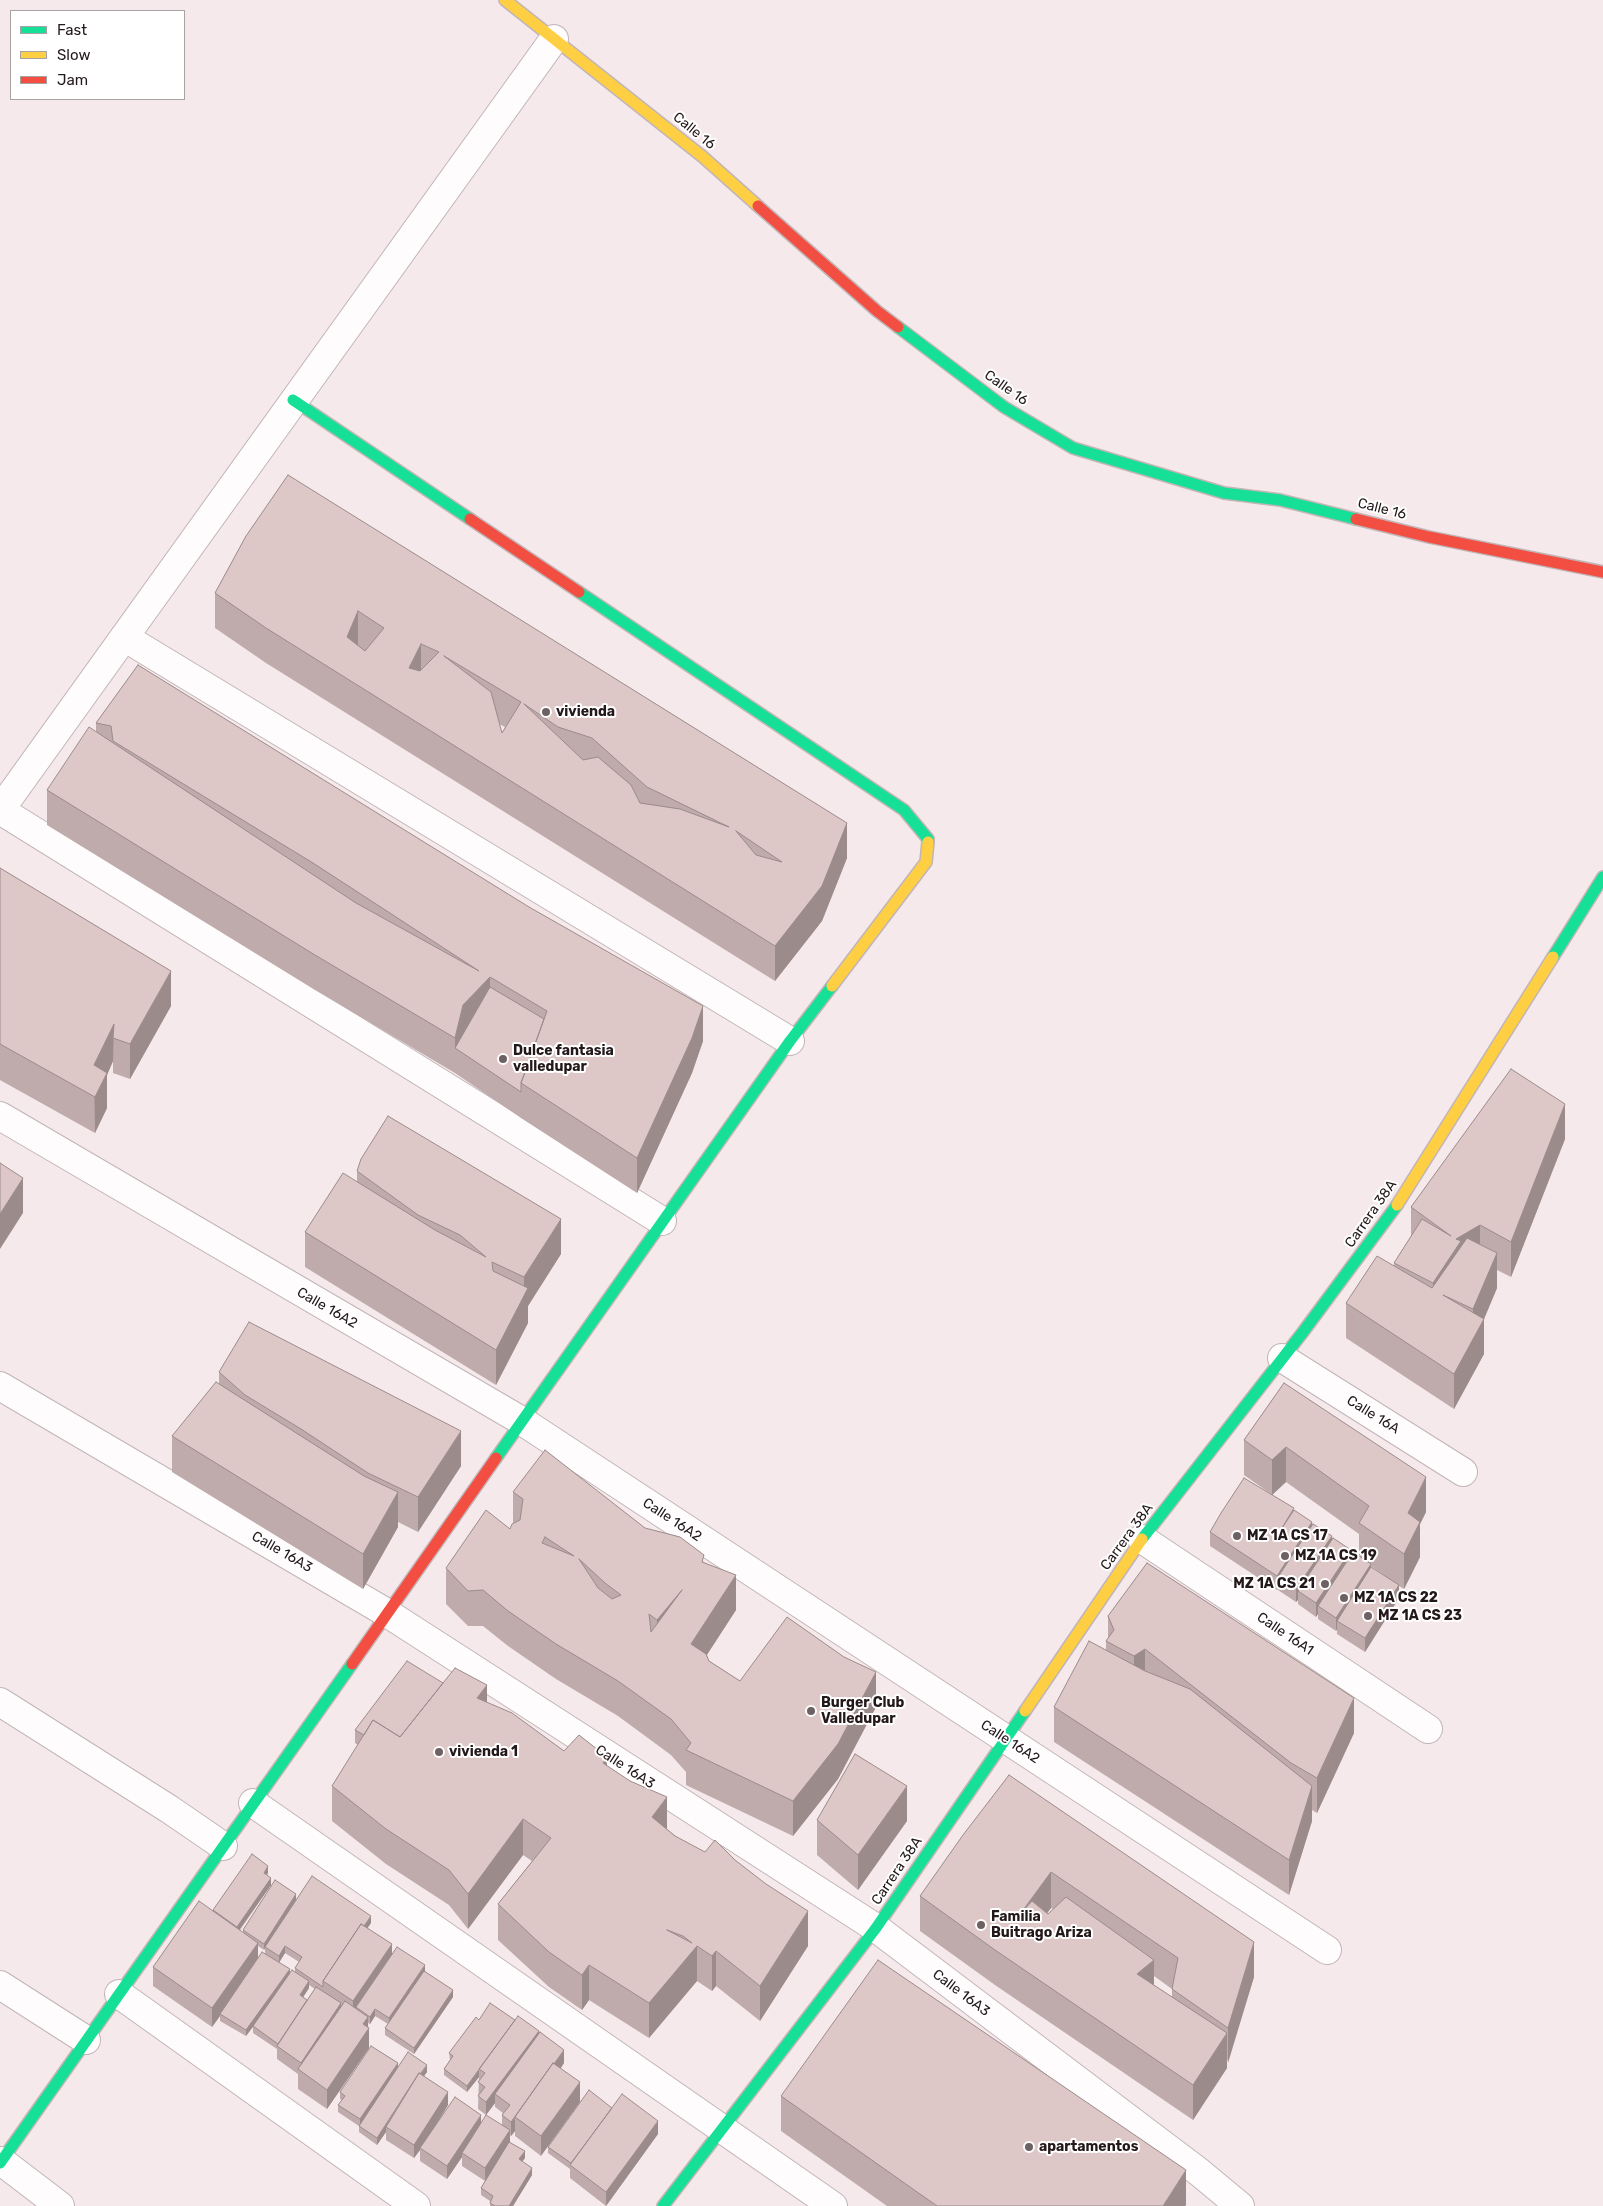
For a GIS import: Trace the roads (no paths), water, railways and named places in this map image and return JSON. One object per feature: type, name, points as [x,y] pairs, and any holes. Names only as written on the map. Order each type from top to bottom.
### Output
[{"type":"street","name":"Calle 16","points":[[504,0],[703,157],[876,311],[1004,406],[1073,448],[1224,493],[1280,500],[1429,537],[1603,572]]},
{"type":"street","points":[[554,39],[0,810],[662,1221]]},
{"type":"street","points":[[60,2206],[0,2162],[790,1041],[926,862],[928,839],[904,810],[293,400]]},
{"type":"street","points":[[124,637],[790,1041]]},
{"type":"street","name":"Carrera 38A","points":[[663,2206],[876,1928],[1142,1539],[1397,1205],[1603,878]]},
{"type":"street","name":"Calle 16A2","points":[[0,1116],[522,1421],[1327,1950]]},
{"type":"street","name":"Calle 16A","points":[[1282,1358],[1463,1472]]},
{"type":"street","name":"Calle 16A3","points":[[0,1386],[387,1613],[876,1928],[1199,2172],[1240,2206]]},
{"type":"street","name":"Calle 16A1","points":[[1142,1539],[1428,1730]]},
{"type":"street","points":[[0,1702],[223,1846]]},
{"type":"street","points":[[254,1803],[833,2206]]},
{"type":"street","points":[[0,1985],[86,2040]]},
{"type":"street","points":[[119,1994],[416,2206]]},
{"type":"place","name":"vivienda","points":[[546,712]]},
{"type":"place","name":"Dulce fantasia valledupar","points":[[503,1059]]},
{"type":"place","name":"MZ 1A CS 17","points":[[1237,1536]]},
{"type":"place","name":"MZ 1A CS 19","points":[[1285,1556]]},
{"type":"place","name":"MZ 1A CS 21","points":[[1325,1584]]},
{"type":"place","name":"MZ 1A CS 22","points":[[1344,1598]]},
{"type":"place","name":"MZ 1A CS 23","points":[[1368,1616]]},
{"type":"place","name":"Burger Club Valledupar","points":[[811,1711]]},
{"type":"place","name":"vivienda 1","points":[[439,1752]]},
{"type":"place","name":"Familia Buitrago Ariza","points":[[981,1925]]},
{"type":"place","name":"apartamentos","points":[[1029,2147]]}]
